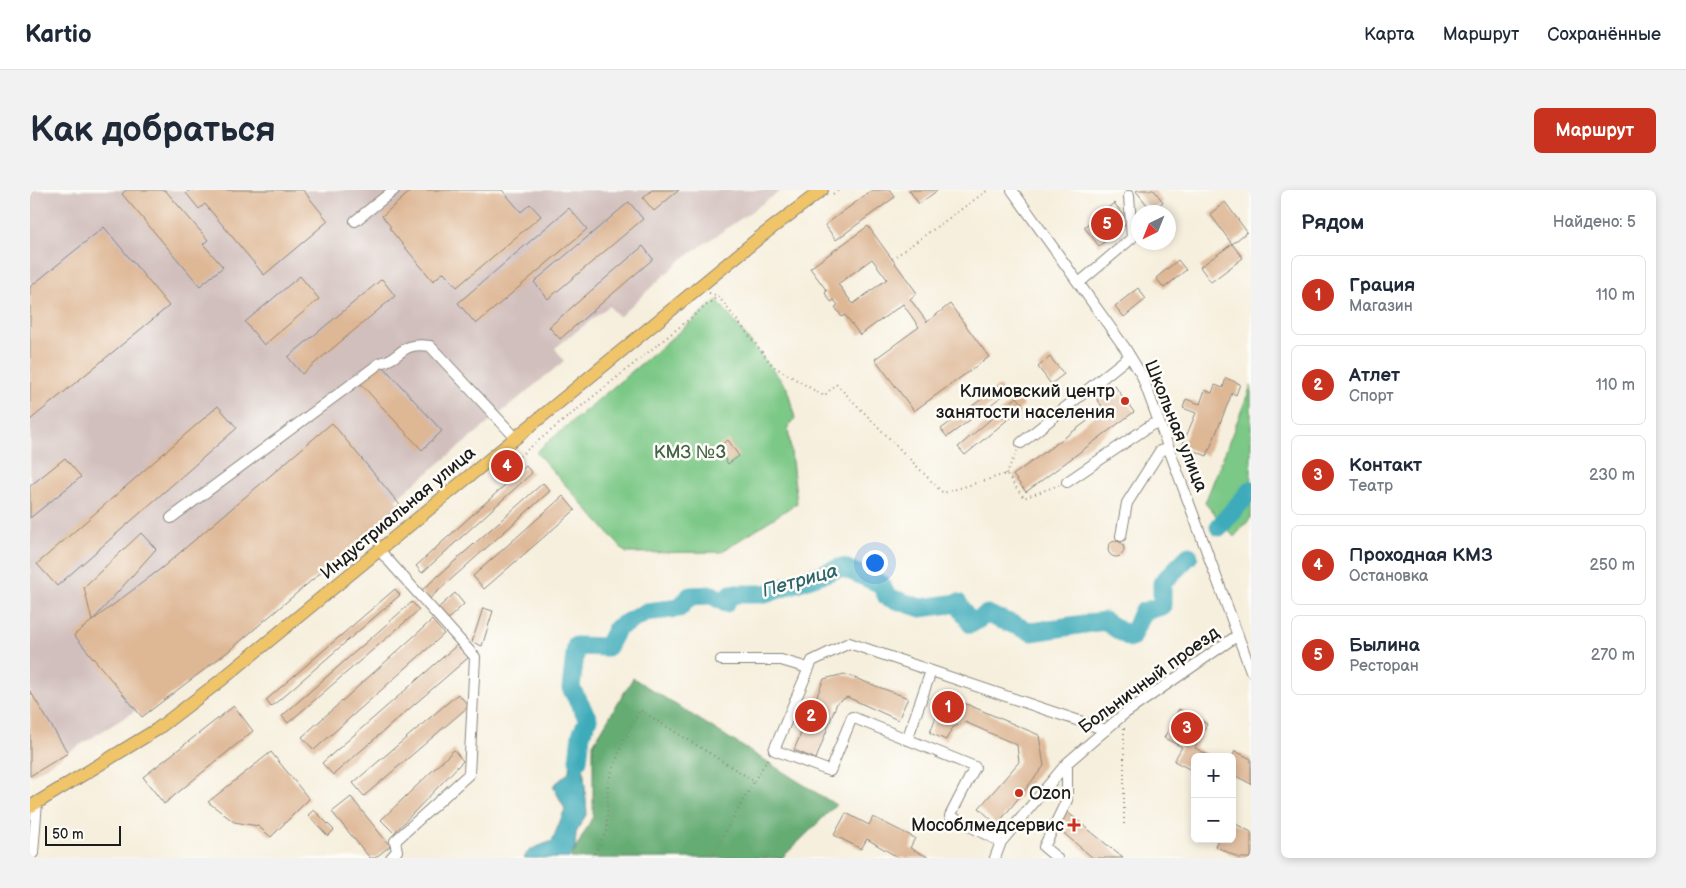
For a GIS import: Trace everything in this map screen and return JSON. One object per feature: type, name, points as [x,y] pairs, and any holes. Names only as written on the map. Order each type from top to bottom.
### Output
[{"type":"main road","name":"Индустриальная улица","points":[[33,804],[123,751],[182,711],[380,551],[760,237],[822,190]]},
{"type":"street","points":[[355,221],[394,190]]},
{"type":"street","name":"Школьная улица","points":[[1012,190],[1079,283],[1142,376],[1251,671]]},
{"type":"street","points":[[1079,283],[1132,238],[1129,196]]},
{"type":"street","points":[[171,518],[380,363],[391,360],[406,346],[417,344],[430,346],[516,438]]},
{"type":"street","points":[[1021,443],[1130,356]]},
{"type":"street","points":[[1067,482],[1159,422]]},
{"type":"street","points":[[1121,536],[1127,503],[1160,451],[1169,448]]},
{"type":"street","points":[[380,551],[475,656],[469,774],[395,841],[396,851],[391,858]]},
{"type":"street","name":"Больничный проезд","points":[[995,858],[1001,842],[1067,762],[1124,714],[1238,635]]},
{"type":"street","points":[[1001,842],[950,816],[975,767],[852,718],[830,771],[774,750],[812,661],[849,643],[1106,730]]},
{"type":"street","points":[[721,660],[781,660],[808,668]]},
{"type":"street","points":[[907,740],[931,671]]},
{"type":"street","points":[[1057,858],[1044,847],[1067,800],[1067,762]]},
{"type":"street","points":[[30,856],[33,853],[33,804]]},
{"type":"path","points":[[892,259],[988,190]]},
{"type":"path","points":[[707,292],[718,296],[773,366],[824,396],[836,384],[943,494],[1006,474],[1021,443]]},
{"type":"path","points":[[490,475],[507,466],[718,296]]},
{"type":"path","points":[[1006,474],[1024,498],[1067,482]]},
{"type":"path","points":[[592,858],[607,830],[608,782],[624,739],[640,710],[754,781]]},
{"type":"path","points":[[1124,714],[1124,824]]},
{"type":"path","points":[[711,858],[754,781],[774,750]]},
{"type":"shaded area","points":[[30,190],[782,190],[681,260],[619,317],[609,306],[555,348],[564,361],[408,489],[228,643],[148,703],[30,776]]},
{"type":"green space","name":"КМЗ №3","points":[[717,300],[787,388],[795,418],[788,427],[797,503],[721,552],[626,553],[536,452]]},
{"type":"green space","points":[[1251,386],[1251,518],[1234,537],[1205,503]]},
{"type":"green space","points":[[633,678],[836,805],[782,858],[571,858],[593,816],[593,744]]},
{"type":"water","points":[[581,735],[587,813],[576,833],[575,849],[569,858],[524,858],[529,850],[552,841],[565,809],[553,786],[568,773]]},
{"type":"building","points":[[126,190],[165,190],[208,240],[203,244],[223,267],[200,286],[122,194]]},
{"type":"building","points":[[190,190],[303,190],[328,221],[264,275],[205,204],[199,209],[186,193]]},
{"type":"building","points":[[412,190],[502,190],[521,212],[530,204],[541,216],[457,287],[444,272],[433,281],[389,228],[391,227],[382,216]]},
{"type":"building","points":[[652,190],[679,190],[654,211],[643,198]]},
{"type":"building","points":[[872,190],[890,190],[895,197],[836,240],[825,225]]},
{"type":"building","points":[[909,190],[938,190],[919,204]]},
{"type":"building","points":[[1154,190],[1163,202],[1159,205],[1147,205],[1136,191]]},
{"type":"building","points":[[629,202],[643,219],[548,299],[534,282]]},
{"type":"building","points":[[1225,202],[1247,232],[1232,244],[1210,214]]},
{"type":"building","points":[[1114,203],[1129,222],[1099,246],[1084,227]]},
{"type":"building","points":[[569,208],[587,229],[476,324],[458,303]]},
{"type":"building","points":[[868,226],[917,293],[910,299],[927,322],[950,304],[989,357],[914,411],[875,359],[919,327],[903,304],[860,335],[845,315],[842,317],[835,307],[838,305],[834,300],[831,302],[825,293],[827,291],[810,268]],"holes":[[[872,259],[887,279],[853,304],[838,284]]]},
{"type":"building","points":[[104,227],[169,306],[30,420],[30,287]]},
{"type":"building","points":[[1232,244],[1243,258],[1211,282],[1200,267]]},
{"type":"building","points":[[643,246],[653,259],[560,339],[549,327]]},
{"type":"building","points":[[1178,260],[1186,270],[1164,288],[1156,278]]},
{"type":"building","points":[[300,276],[319,299],[264,345],[245,322]]},
{"type":"building","points":[[382,279],[395,296],[302,374],[288,357]]},
{"type":"building","points":[[1138,288],[1146,299],[1124,317],[1115,306]]},
{"type":"building","points":[[1050,357],[1064,374],[1051,384],[1038,367]]},
{"type":"building","points":[[380,363],[442,431],[422,450],[359,382]]},
{"type":"building","points":[[1226,378],[1240,384],[1236,395],[1232,393],[1207,456],[1182,446],[1196,413],[1183,408],[1186,399],[1200,404],[1205,390],[1212,393],[1215,385],[1223,388]]},
{"type":"building","points":[[1114,385],[1134,412],[1026,492],[1013,475],[1104,409],[1096,398]]},
{"type":"building","points":[[999,386],[1005,394],[947,437],[941,429]]},
{"type":"building","points":[[1017,397],[1024,406],[965,455],[958,447]]},
{"type":"building","points":[[218,406],[237,428],[57,586],[37,564]]},
{"type":"building","points":[[332,423],[400,505],[230,650],[142,717],[74,635],[163,567]]},
{"type":"building","points":[[728,440],[739,456],[728,464],[717,447]]},
{"type":"building","points":[[65,458],[81,477],[30,518],[30,486]]},
{"type":"building","points":[[526,466],[532,473],[422,573],[416,566]]},
{"type":"building","points":[[543,483],[550,491],[428,600],[421,591]]},
{"type":"building","points":[[563,496],[575,510],[484,589],[473,576]]},
{"type":"building","points":[[141,533],[156,549],[92,621],[84,587]]},
{"type":"building","points":[[1113,541],[1119,541],[1124,546],[1122,555],[1113,557],[1108,552],[1108,546]]},
{"type":"building","points":[[395,589],[400,595],[271,707],[266,700]]},
{"type":"building","points":[[455,593],[464,604],[447,620],[437,609]]},
{"type":"building","points":[[412,602],[419,610],[288,723],[282,716]]},
{"type":"building","points":[[483,608],[493,611],[482,646],[472,642]]},
{"type":"building","points":[[432,620],[444,634],[314,750],[302,737]]},
{"type":"building","points":[[458,644],[469,657],[333,775],[322,763]]},
{"type":"building","points":[[844,674],[908,698],[898,720],[847,697],[837,703],[816,759],[794,750],[824,679]]},
{"type":"building","points":[[30,691],[68,753],[30,776]]},
{"type":"building","points":[[458,694],[469,706],[364,796],[353,783]]},
{"type":"building","points":[[957,700],[1039,735],[1044,766],[997,825],[979,808],[1019,762],[1017,745],[965,722],[952,728],[946,740],[930,733],[940,706]]},
{"type":"building","points":[[234,706],[253,731],[164,804],[143,777]]},
{"type":"building","points":[[1179,709],[1207,724],[1195,748],[1204,753],[1191,753],[1191,770],[1174,761],[1182,747],[1164,738]]},
{"type":"building","points":[[454,750],[463,761],[394,833],[381,820]]},
{"type":"building","points":[[1235,751],[1251,759],[1251,784],[1236,776],[1236,753],[1234,753]]},
{"type":"building","points":[[271,752],[309,799],[271,837],[258,826],[234,822],[208,802]]},
{"type":"building","points":[[351,797],[390,846],[375,858],[370,858],[332,812]]},
{"type":"building","points":[[314,810],[334,830],[328,836],[308,815]]},
{"type":"building","points":[[1066,811],[1123,858],[1093,858],[1054,825]]},
{"type":"building","points":[[846,813],[869,825],[873,817],[915,838],[910,848],[930,858],[899,858],[867,839],[861,849],[834,835]]},
{"type":"building","points":[[1236,824],[1251,832],[1251,858],[1239,858],[1215,846],[1216,843],[1236,843]]},
{"type":"waterway","name":"Петрица","points":[[1219,527],[1251,490]]},
{"type":"waterway","name":"Петрица","points":[[578,760],[581,735],[588,719],[571,688],[576,646],[607,647],[617,628],[647,612],[679,608],[690,596],[712,595],[726,603],[731,594],[765,594],[842,567],[881,584],[887,597],[921,608],[958,603],[971,624],[987,614],[1032,632],[1104,621],[1131,638],[1142,612],[1162,606],[1162,583],[1189,556]]},
{"type":"place","name":"Былина","points":[[1107,224]]},
{"type":"place","name":"Климовский центр занятости населения","points":[[1125,401]]},
{"type":"place","name":"Проходная КМЗ","points":[[507,466]]},
{"type":"place","name":"Грация","points":[[948,707]]},
{"type":"place","name":"Атлет","points":[[811,716]]},
{"type":"place","name":"Контакт","points":[[1187,728]]},
{"type":"place","name":"Ozon","points":[[1019,793]]},
{"type":"place","name":"Мособлмедсервис","points":[[1074,825]]}]
